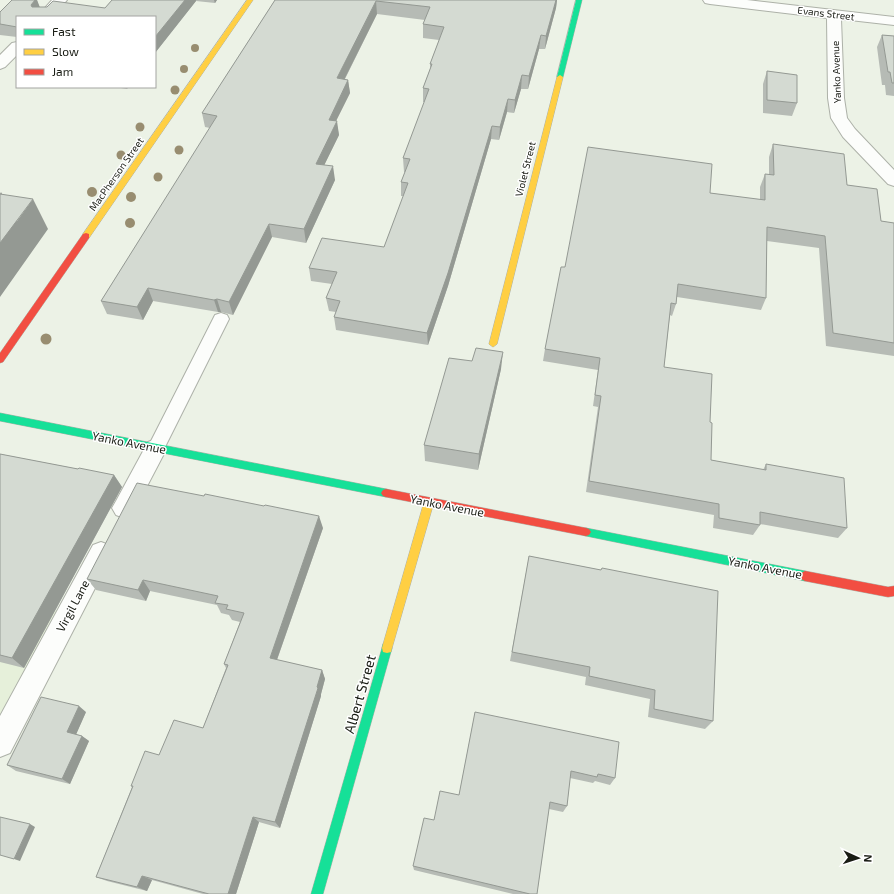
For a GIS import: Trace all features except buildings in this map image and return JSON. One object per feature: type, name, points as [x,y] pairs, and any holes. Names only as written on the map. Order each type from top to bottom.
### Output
[{"type":"street","points":[[45,16],[60,0]]},
{"type":"street","name":"MacPherson Street","points":[[0,360],[250,0]]},
{"type":"street","name":"Violet Street","points":[[493,344],[579,0]]},
{"type":"street","name":"Evans Street","points":[[710,0],[894,21]]},
{"type":"street","name":"Yanko Avenue","points":[[834,14],[836,98],[839,118],[849,132],[894,180]]},
{"type":"street","points":[[0,64],[16,47]]},
{"type":"street","name":"Yanko Avenue","points":[[0,417],[888,592],[894,591]]},
{"type":"street","name":"Virgil Lane","points":[[0,742],[156,448]]},
{"type":"street","name":"Albert Street","points":[[317,894],[429,502]]},
{"type":"lane","name":"Virgil Lane","points":[[156,448],[221,320]]},
{"type":"shaded area","points":[[0,598],[58,611],[0,720]]},
{"type":"traffic: fast","points":[[560,77],[579,0]]},
{"type":"traffic: fast","points":[[0,417],[386,493]]},
{"type":"traffic: fast","points":[[586,532],[805,576]]},
{"type":"traffic: fast","points":[[317,894],[387,648]]},
{"type":"traffic: slow","points":[[86,236],[250,0]]},
{"type":"traffic: slow","points":[[493,344],[560,77]]},
{"type":"traffic: slow","points":[[387,648],[429,502]]},
{"type":"traffic: jam","points":[[0,360],[86,236]]},
{"type":"traffic: jam","points":[[386,493],[586,532]]},
{"type":"traffic: jam","points":[[805,576],[888,592],[894,591]]}]
